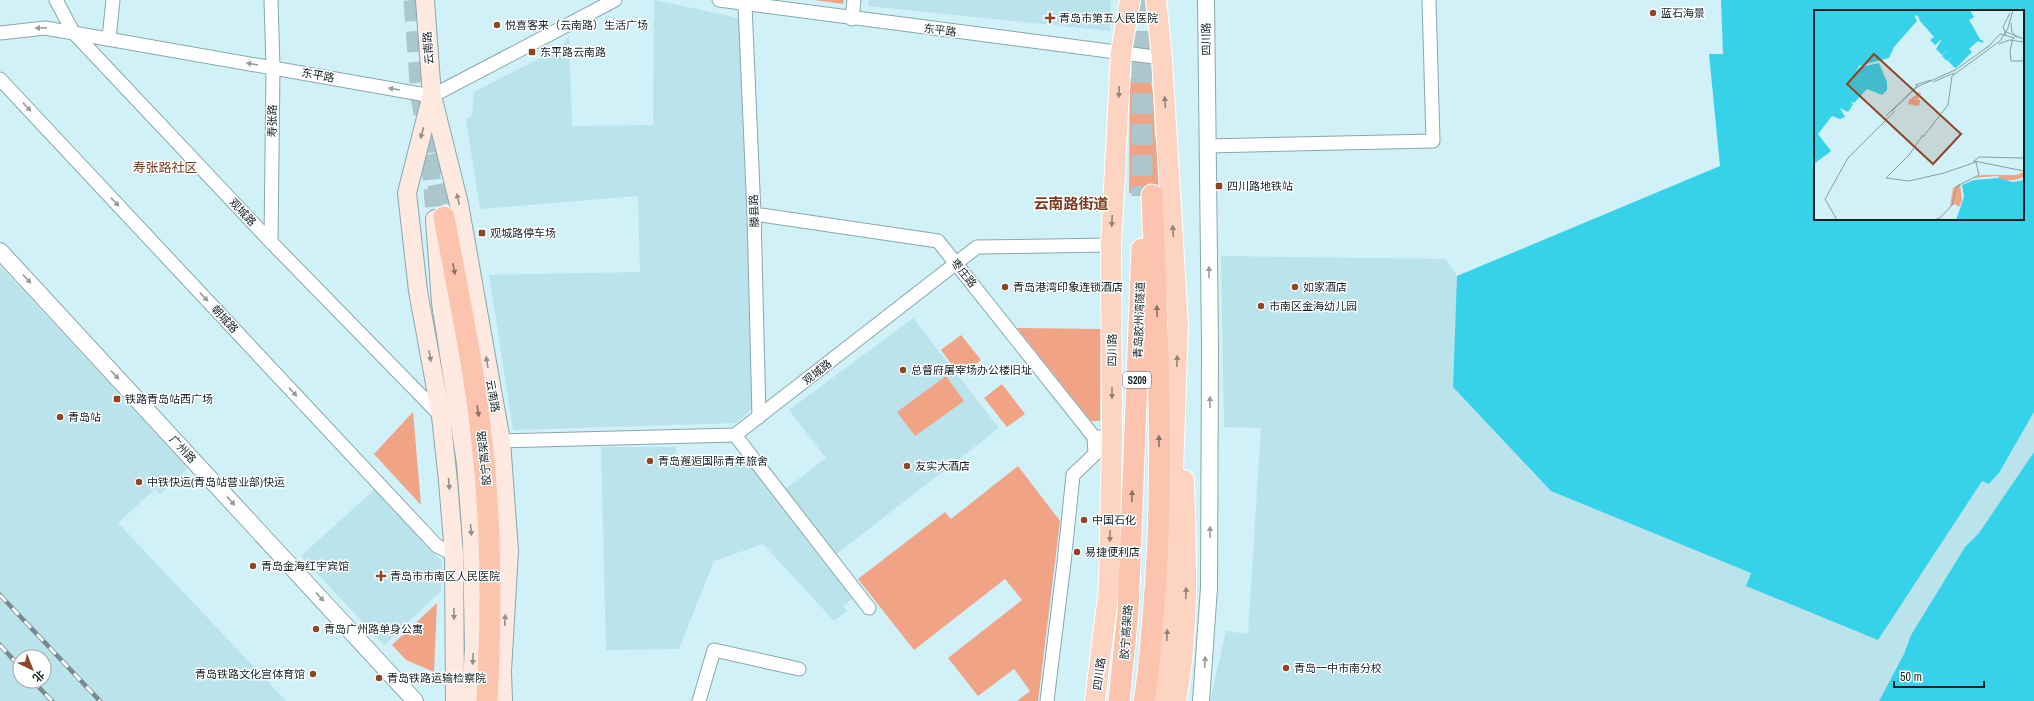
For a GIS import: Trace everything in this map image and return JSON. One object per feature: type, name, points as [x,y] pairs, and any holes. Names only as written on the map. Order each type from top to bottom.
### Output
[{"type":"highway","name":"青岛胶州湾隧道","points":[[1130,563],[1147,196],[1157,332],[1159,457],[1157,564],[1144,701]]},
{"type":"highway","name":"胶宁高架路","points":[[440,218],[468,344],[480,425],[489,524],[491,629],[487,701]]},
{"type":"highway","name":"胶宁高架路","points":[[1119,701],[1126,642],[1130,563]]},
{"type":"main road","name":"云南路","points":[[425,0],[432,96],[459,204],[501,441],[509,551],[502,671],[502,701]]},
{"type":"main road","name":"四川路","points":[[1096,701],[1109,587],[1103,437],[1121,53],[1130,0]]},
{"type":"main road","points":[[1156,0],[1162,58],[1178,325],[1167,645],[1159,701]]},
{"type":"main road","name":"云南路","points":[[432,96],[407,194],[418,291],[440,416],[448,481],[454,554],[455,701]]},
{"type":"main road","points":[[440,218],[442,303],[466,463],[472,541],[474,648],[471,701]]},
{"type":"main road","points":[[1175,400],[1184,474],[1186,571],[1184,630],[1176,701]]},
{"type":"street","name":"观城路","points":[[56,0],[73,32],[271,242],[440,416]]},
{"type":"street","points":[[109,38],[113,0]]},
{"type":"street","name":"寿张路","points":[[271,0],[273,68],[271,242]]},
{"type":"street","points":[[432,96],[615,0]]},
{"type":"street","name":"东平路","points":[[719,0],[852,19],[1162,58]]},
{"type":"street","points":[[852,19],[854,0]]},
{"type":"street","name":"四川路","points":[[1201,701],[1210,588],[1210,337],[1206,0]]},
{"type":"street","points":[[1208,146],[1433,141],[1429,0]]},
{"type":"street","name":"滕县路","points":[[745,4],[754,214],[759,417]]},
{"type":"street","name":"东平路","points":[[0,33],[45,28],[73,32],[432,96]]},
{"type":"street","name":"朝城路","points":[[0,79],[437,546],[454,554]]},
{"type":"street","name":"枣庄路","points":[[754,214],[938,241],[1103,437]]},
{"type":"street","name":"观城路","points":[[735,435],[977,247],[1111,246]]},
{"type":"street","name":"广州路","points":[[0,251],[415,701]]},
{"type":"street","points":[[501,441],[735,435],[869,608]]},
{"type":"street","points":[[1047,701],[1073,475],[1095,454],[1103,437]]},
{"type":"street","points":[[699,701],[714,650],[799,669]]},
{"type":"shaded area","name":"观城路停车场","points":[[654,0],[739,18],[754,406],[737,423],[513,430],[489,275],[640,272],[638,196],[480,209],[466,119],[472,116],[474,92],[562,47],[569,35],[572,126],[653,125]]},
{"type":"shaded area","points":[[814,0],[844,0],[843,4]]},
{"type":"shaded area","name":"青岛市第五人民医院","points":[[869,0],[1111,0],[1110,31],[868,6]]},
{"type":"shaded area","points":[[1150,77],[1153,93],[1155,137],[1160,153],[1161,192],[1129,193],[1130,78]]},
{"type":"shaded area","points":[[1221,256],[1446,259],[1457,276],[1453,387],[1751,573],[1746,585],[1982,481],[1990,484],[1999,473],[2034,412],[2034,452],[1979,533],[1965,547],[1911,635],[1904,654],[1879,701],[1210,701],[1226,631],[1248,634],[1261,428],[1224,427]]},
{"type":"shaded area","name":"青岛站","points":[[0,266],[188,468],[160,494],[155,489],[118,523],[286,701],[0,701]]},
{"type":"shaded area","points":[[913,318],[999,428],[830,559],[783,491],[826,458],[789,410]]},
{"type":"shaded area","points":[[1017,328],[1101,329],[1100,421],[1091,421]]},
{"type":"shaded area","points":[[961,335],[981,360],[960,376],[941,350]]},
{"type":"shaded area","points":[[946,376],[964,401],[915,436],[897,412]]},
{"type":"shaded area","points":[[1002,384],[1025,414],[1007,427],[984,398]]},
{"type":"shaded area","points":[[413,412],[421,505],[374,454]]},
{"type":"shaded area","points":[[601,447],[676,447],[677,459],[719,458],[746,454],[857,595],[843,606],[847,611],[834,621],[763,544],[714,561],[679,649],[606,650]]},
{"type":"shaded area","points":[[1018,466],[1060,521],[1038,701],[1017,701],[1030,691],[1014,669],[978,696],[948,658],[1022,600],[1005,579],[914,650],[858,579],[945,512],[951,519]]},
{"type":"shaded area","name":"青岛市市南区人民医院","points":[[375,489],[442,562],[441,591],[384,645],[301,556]]},
{"type":"shaded area","points":[[437,603],[434,672],[406,660],[392,645]]},
{"type":"water","points":[[1721,0],[2034,0],[2034,412],[1999,473],[1989,484],[1982,481],[1878,640],[1746,586],[1751,573],[1551,491],[1453,387],[1457,276],[1720,166],[1709,54],[1723,54]]},
{"type":"water","points":[[2034,452],[2034,701],[1879,701],[1904,654],[1911,635],[1965,547],[1979,533]]},
{"type":"tunnel","points":[[414,0],[421,97],[444,217]]},
{"type":"tunnel","points":[[1142,0],[1142,196]]},
{"type":"tunnel","points":[[428,135],[435,219]]},
{"type":"railway","points":[[0,595],[100,701]]},
{"type":"railway","points":[[0,645],[12,658]]},
{"type":"railway","points":[[41,689],[52,701]]},
{"type":"place","name":"蓝石海景","points":[[1653,13]]},
{"type":"place","name":"青岛市第五人民医院","points":[[1050,18]]},
{"type":"place","name":"悦喜客来（云南路）生活广场","points":[[497,25]]},
{"type":"place","name":"东平路云南路","points":[[532,52]]},
{"type":"place","name":"四川路地铁站","points":[[1219,186]]},
{"type":"place","name":"观城路停车场","points":[[482,233]]},
{"type":"place","name":"青岛港湾印象连锁酒店","points":[[1005,287]]},
{"type":"place","name":"如家酒店","points":[[1295,287]]},
{"type":"place","name":"市南区金海幼儿园","points":[[1261,306]]},
{"type":"place","name":"总督府屠宰场办公楼旧址","points":[[903,370]]},
{"type":"place","name":"铁路青岛站西广场","points":[[117,399]]},
{"type":"place","name":"青岛站","points":[[60,417]]},
{"type":"place","name":"青岛邂逅国际青年旅舍","points":[[650,461]]},
{"type":"place","name":"友实大酒店","points":[[907,466]]},
{"type":"place","name":"中铁快运(青岛站营业部)快运","points":[[139,482]]},
{"type":"place","name":"中国石化","points":[[1084,520]]},
{"type":"place","name":"易捷便利店","points":[[1077,552]]},
{"type":"place","name":"青岛金海红宇宾馆","points":[[253,566]]},
{"type":"place","name":"青岛市市南区人民医院","points":[[381,576]]},
{"type":"place","name":"青岛广州路单身公寓","points":[[316,629]]},
{"type":"place","name":"青岛一中市南分校","points":[[1286,668]]},
{"type":"place","name":"青岛铁路文化宫体育馆","points":[[313,674]]},
{"type":"place","name":"青岛铁路运输检察院","points":[[379,678]]},
{"type":"district","name":"寿张路社区","points":[[165,167]]},
{"type":"district","name":"云南路街道","points":[[1071,203]]}]
